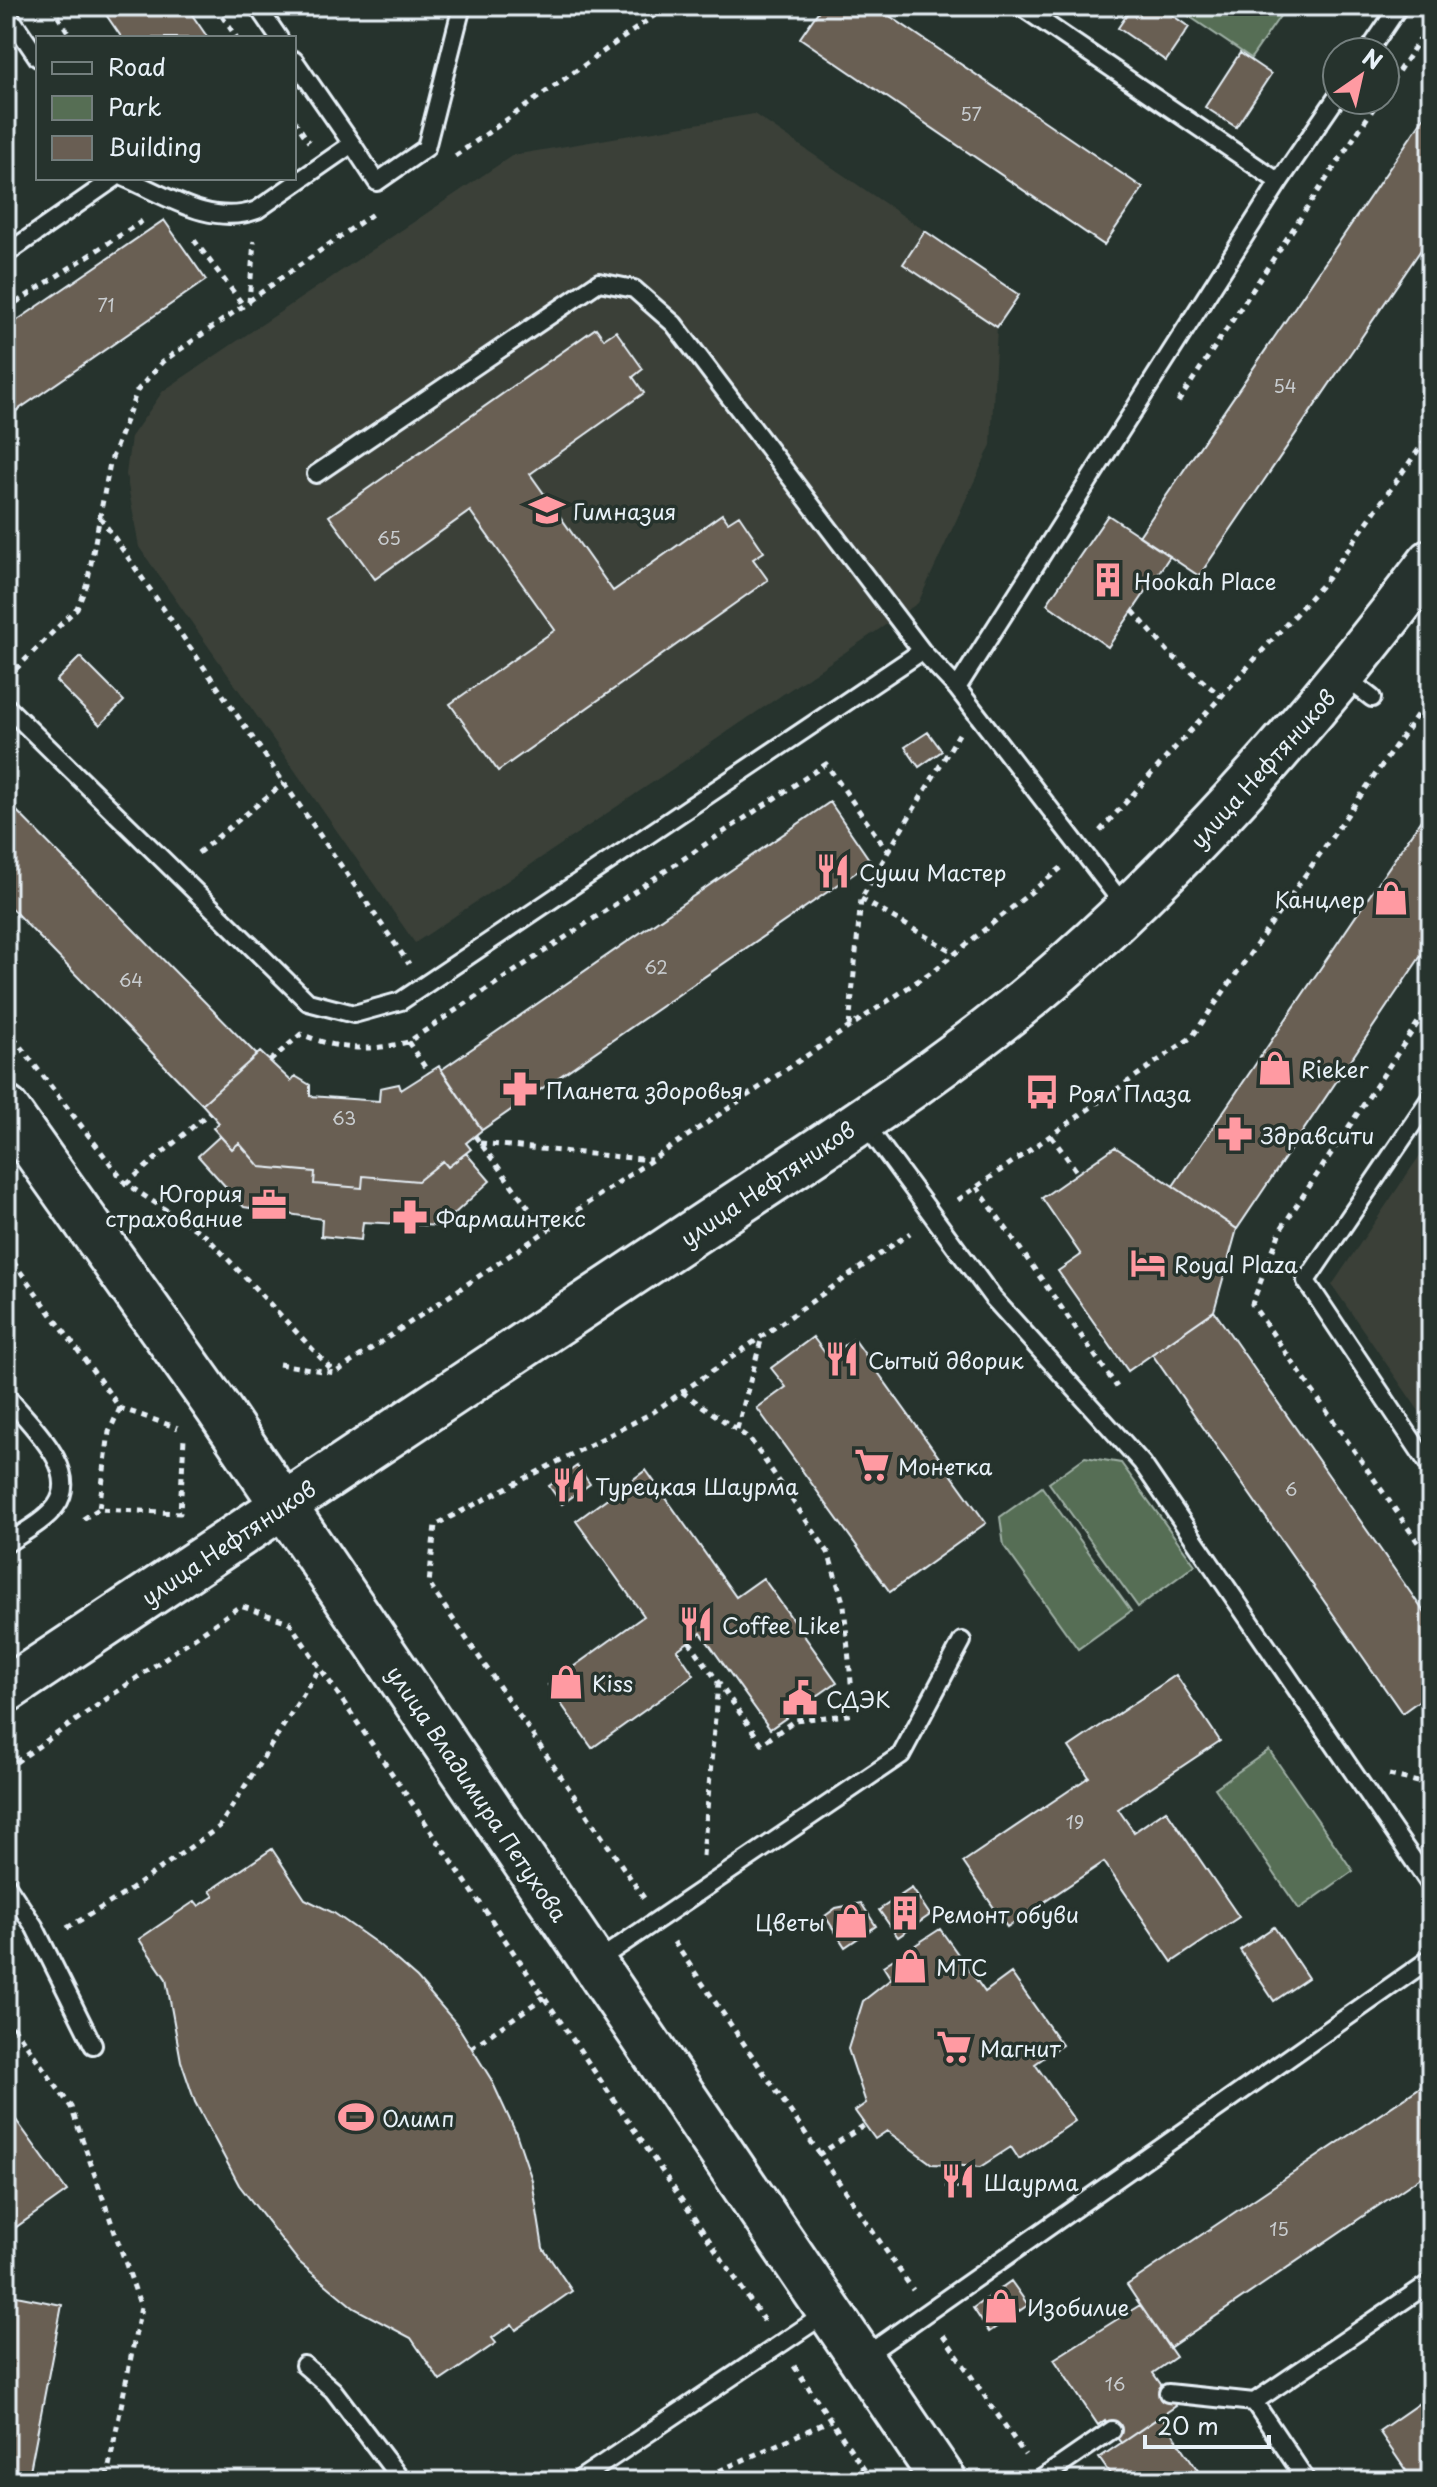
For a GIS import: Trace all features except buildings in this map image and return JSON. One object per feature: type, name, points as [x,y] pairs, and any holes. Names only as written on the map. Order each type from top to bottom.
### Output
[{"type":"main road","name":"улица Нефтяников","points":[[6,1690],[862,1119],[1020,1004],[1127,909],[1235,801],[1358,687],[1431,562]]},
{"type":"main road","name":"улица Владимира Петухова","points":[[6,1109],[283,1506],[944,2481]]},
{"type":"lane","points":[[257,6],[278,36]]},
{"type":"lane","points":[[296,63],[377,182],[426,148],[462,6]]},
{"type":"lane","points":[[1020,6],[1279,182]]},
{"type":"lane","points":[[1379,36],[1399,6]]},
{"type":"lane","points":[[6,11],[36,55]]},
{"type":"lane","points":[[957,688],[1324,116]]},
{"type":"lane","points":[[130,180],[215,217],[239,217],[257,210],[352,144]]},
{"type":"lane","points":[[6,254],[112,180]]},
{"type":"lane","points":[[316,474],[599,282],[634,289],[674,324],[922,651],[957,688],[1127,909]]},
{"type":"lane","points":[[6,706],[308,1002],[354,1014],[401,1001],[922,651]]},
{"type":"lane","points":[[1431,1097],[1306,1281],[1431,1468]]},
{"type":"lane","points":[[862,1119],[993,1298],[1142,1463],[1431,1886]]},
{"type":"lane","points":[[6,1395],[64,1475],[63,1492],[56,1506],[6,1544]]},
{"type":"lane","points":[[593,1964],[901,1755],[962,1641]]},
{"type":"lane","points":[[6,1884],[43,1942],[93,2045]]},
{"type":"lane","points":[[861,2359],[1169,2132],[1431,1958]]},
{"type":"lane","points":[[1168,2393],[1254,2402],[1431,2282]]},
{"type":"lane","points":[[577,2481],[829,2312]]},
{"type":"lane","points":[[304,2365],[333,2390],[402,2481]]},
{"type":"lane","points":[[1254,2402],[1307,2481]]},
{"type":"lane","points":[[1040,2480],[1112,2430]]},
{"type":"path","points":[[51,6],[71,36]]},
{"type":"path","points":[[215,6],[236,36]]},
{"type":"path","points":[[452,158],[668,6]]},
{"type":"path","points":[[1401,67],[1431,23]]},
{"type":"path","points":[[296,123],[315,151]]},
{"type":"path","points":[[6,679],[77,608],[87,584],[110,463],[137,391],[162,362],[388,203]]},
{"type":"path","points":[[246,304],[257,210]]},
{"type":"path","points":[[6,309],[154,213]]},
{"type":"path","points":[[191,236],[246,304]]},
{"type":"path","points":[[279,1364],[335,1373],[955,953],[1082,851],[1327,579],[1431,432]]},
{"type":"path","points":[[100,517],[446,1017]]},
{"type":"path","points":[[1133,611],[1171,655],[1221,696]]},
{"type":"path","points":[[1040,2480],[429,1584],[435,1525],[652,1413],[1192,1037],[1431,695]]},
{"type":"path","points":[[849,1027],[861,899],[973,710]]},
{"type":"path","points":[[270,1061],[301,1034],[333,1048],[373,1050],[408,1042],[826,764],[888,852]]},
{"type":"path","points":[[175,871],[284,783]]},
{"type":"path","points":[[861,899],[955,953]]},
{"type":"path","points":[[6,1028],[126,1184],[206,1236],[335,1373]]},
{"type":"path","points":[[408,1042],[429,1073]]},
{"type":"path","points":[[126,1184],[210,1112]]},
{"type":"path","points":[[475,1136],[546,1231]]},
{"type":"path","points":[[1051,1136],[1078,1173]]},
{"type":"path","points":[[480,1143],[652,1160]]},
{"type":"path","points":[[6,1252],[120,1408],[184,1430],[180,1513],[99,1509],[109,1432],[120,1408]]},
{"type":"path","points":[[737,1429],[762,1336]]},
{"type":"path","points":[[682,1392],[750,1439],[791,1493],[828,1552],[844,1605],[852,1693],[848,1715],[795,1720],[762,1744],[689,1641]]},
{"type":"path","points":[[6,1769],[240,1606],[289,1622],[872,2481]]},
{"type":"path","points":[[43,1942],[121,1896],[219,1827],[320,1668]]},
{"type":"path","points":[[700,1891],[718,1682]]},
{"type":"path","points":[[471,2048],[544,1997]]},
{"type":"path","points":[[6,2016],[71,2107],[141,2307],[106,2481]]},
{"type":"path","points":[[818,2155],[865,2125]]},
{"type":"path","points":[[697,2481],[831,2420]]},
{"type":"shaded area","name":"Гимназия","points":[[754,114],[1019,295],[997,327],[991,445],[918,603],[415,943],[139,547],[126,474],[131,437],[163,391],[513,155]]},
{"type":"shaded area","points":[[1431,1139],[1431,1408],[1421,1414],[1332,1285]]},
{"type":"green space","points":[[1174,6],[1287,6],[1251,58]]},
{"type":"green space","points":[[1085,1457],[1121,1463],[1195,1565],[1138,1607],[1049,1483]]},
{"type":"green space","points":[[1042,1487],[1131,1611],[1078,1649],[1004,1546],[1000,1517]]},
{"type":"green space","points":[[1269,1750],[1353,1871],[1299,1909],[1215,1788]]},
{"type":"place","name":"Гимназия","points":[[547,510]]},
{"type":"place","name":"Hookah Place","points":[[1108,580]]},
{"type":"place","name":"Суши Мастер","points":[[833,871]]},
{"type":"place","name":"Канцлер","points":[[1391,898]]},
{"type":"place","name":"Rieker","points":[[1275,1068]]},
{"type":"place","name":"Планета здоровья","points":[[520,1089]]},
{"type":"place","name":"Роял Плаза","points":[[1042,1092]]},
{"type":"place","name":"Здравсити","points":[[1235,1134]]},
{"type":"place","name":"Югория страхование","points":[[269,1205]]},
{"type":"place","name":"Фармаинтекс","points":[[410,1217]]},
{"type":"place","name":"Royal Plaza","points":[[1148,1263]]},
{"type":"place","name":"Сытый дворик","points":[[842,1359]]},
{"type":"place","name":"Монетка","points":[[872,1465]]},
{"type":"place","name":"Турецкая Шаурма","points":[[569,1485]]},
{"type":"place","name":"Coffee Like","points":[[696,1624]]},
{"type":"place","name":"Kiss","points":[[566,1682]]},
{"type":"place","name":"СДЭК","points":[[800,1698]]},
{"type":"place","name":"Ремонт обуви","points":[[905,1913]]},
{"type":"place","name":"Цветы","points":[[851,1921]]},
{"type":"place","name":"МТС","points":[[910,1966]]},
{"type":"place","name":"Магнит","points":[[954,2047]]},
{"type":"place","name":"Олимп","points":[[356,2117]]},
{"type":"place","name":"Шаурма","points":[[958,2181]]},
{"type":"place","name":"Изобилие","points":[[1001,2306]]}]
